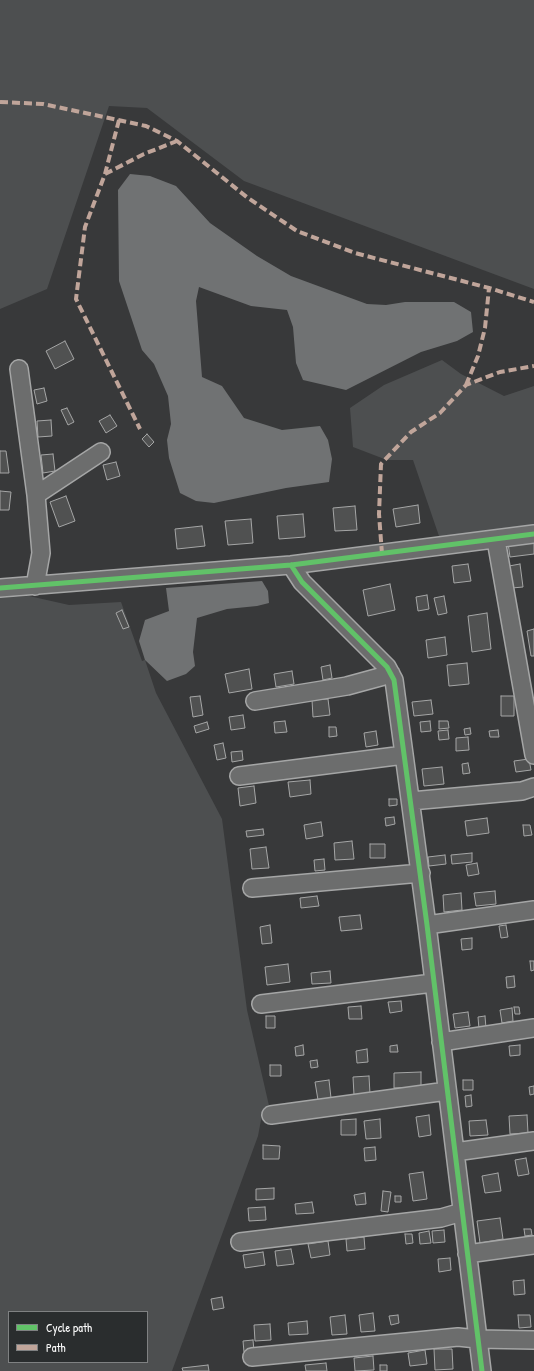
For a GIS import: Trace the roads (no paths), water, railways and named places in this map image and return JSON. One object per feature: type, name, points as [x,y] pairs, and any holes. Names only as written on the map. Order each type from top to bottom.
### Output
[{"type":"street","points":[[19,369],[36,495],[41,553],[35,586]]},
{"type":"street","points":[[36,495],[101,452]]},
{"type":"street","points":[[0,588],[291,565],[534,534]]},
{"type":"street","points":[[496,540],[534,755]]},
{"type":"street","points":[[291,565],[302,582],[387,667],[394,680],[421,873],[482,1371]]},
{"type":"street","points":[[255,701],[347,686],[391,674]]},
{"type":"street","points":[[239,776],[404,755]]},
{"type":"street","points":[[411,801],[522,791],[534,787]]},
{"type":"street","points":[[252,888],[421,873]]},
{"type":"street","points":[[427,925],[534,910]]},
{"type":"street","points":[[261,1004],[434,983]]},
{"type":"street","points":[[441,1042],[534,1028]]},
{"type":"street","points":[[271,1115],[447,1091]]},
{"type":"street","points":[[455,1152],[534,1141]]},
{"type":"street","points":[[240,1242],[441,1218],[462,1212]]},
{"type":"street","points":[[467,1254],[534,1245]]},
{"type":"street","points":[[252,1357],[402,1341],[458,1337],[477,1339],[534,1340]]}]
